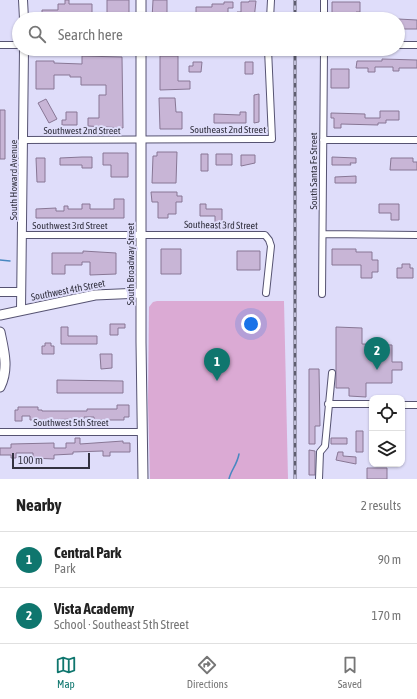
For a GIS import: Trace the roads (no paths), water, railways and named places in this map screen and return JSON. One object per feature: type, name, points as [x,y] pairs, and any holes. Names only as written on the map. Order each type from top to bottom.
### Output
[{"type":"main road","points":[[141,0],[141,12]]},
{"type":"main road","name":"South Broadway Street","points":[[141,56],[143,479]]},
{"type":"main road","name":"Southwest 4th Street","points":[[0,315],[97,294],[141,293]]},
{"type":"main road","points":[[0,332],[5,366],[3,380],[0,387]]},
{"type":"street","points":[[23,0],[24,12]]},
{"type":"street","points":[[270,12],[271,0]]},
{"type":"street","points":[[324,0],[324,12]]},
{"type":"street","points":[[0,45],[12,45]]},
{"type":"street","points":[[405,45],[417,45]]},
{"type":"street","name":"South Howard Avenue","points":[[21,310],[24,56]]},
{"type":"street","name":"Southeast 2nd Street","points":[[141,139],[272,139],[268,56]]},
{"type":"street","name":"South Santa Fe Street","points":[[322,294],[324,56]]},
{"type":"street","name":"Southwest 2nd Street","points":[[23,140],[141,139]]},
{"type":"street","points":[[323,140],[417,140]]},
{"type":"street","name":"Southwest 3rd Street","points":[[23,235],[141,234]]},
{"type":"street","name":"Southeast 3rd Street","points":[[141,234],[265,235],[271,246],[266,293]]},
{"type":"street","points":[[323,234],[417,235]]},
{"type":"street","points":[[0,292],[21,292]]},
{"type":"street","points":[[319,479],[320,452],[325,446],[332,373]]},
{"type":"street","points":[[328,404],[369,404]]},
{"type":"street","points":[[405,405],[417,405]]},
{"type":"street","name":"Southwest 5th Street","points":[[0,432],[142,432]]},
{"type":"waterway","points":[[0,260],[10,261]]},
{"type":"waterway","points":[[229,479],[239,454]]},
{"type":"railway","points":[[295,0],[295,12]]},
{"type":"railway","points":[[295,56],[295,479]]},
{"type":"place","name":"Vista Academy","points":[[377,370]]},
{"type":"place","name":"Central Park","points":[[217,381]]}]
